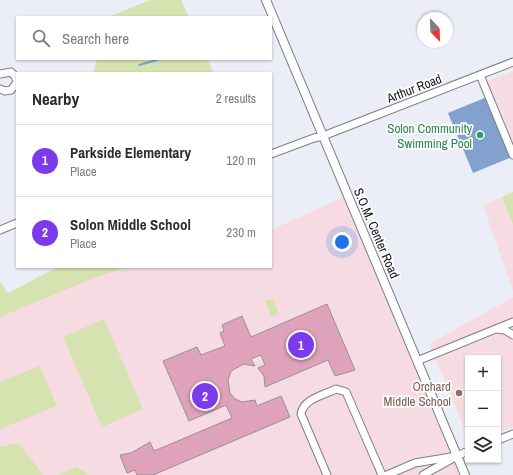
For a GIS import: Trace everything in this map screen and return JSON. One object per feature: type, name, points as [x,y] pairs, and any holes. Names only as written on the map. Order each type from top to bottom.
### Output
[{"type":"main road","name":"S.O.M. Center Road","points":[[266,0],[465,475]]},
{"type":"street","name":"Arthur Road","points":[[272,154],[323,136],[513,62]]},
{"type":"street","points":[[0,72],[11,72],[15,76],[16,82],[14,88],[8,91],[0,89]]},
{"type":"street","points":[[480,75],[513,156]]},
{"type":"street","points":[[0,230],[16,223]]},
{"type":"street","points":[[417,361],[513,322]]},
{"type":"street","points":[[496,329],[505,330],[513,335]]},
{"type":"street","points":[[327,475],[301,414],[302,408],[306,403],[336,389],[346,392],[382,475]]},
{"type":"street","points":[[501,439],[513,434]]},
{"type":"street","points":[[423,475],[465,452]]},
{"type":"street","points":[[387,475],[415,463],[456,456]]},
{"type":"shaded area","points":[[513,71],[513,144],[487,81]]},
{"type":"shaded area","points":[[513,192],[513,291],[483,205]]},
{"type":"shaded area","points":[[348,195],[465,475],[90,475],[76,467],[57,475],[44,475],[18,443],[0,447],[0,314],[107,268],[272,268],[272,230]]},
{"type":"shaded area","name":"Orchard Middle School","points":[[513,297],[513,427],[501,431],[501,355],[465,355],[465,430],[429,344]]},
{"type":"green space","points":[[150,0],[181,0],[189,16],[111,16]]},
{"type":"green space","points":[[97,60],[208,60],[214,72],[93,72]]},
{"type":"green space","points":[[513,192],[513,224],[502,197]]},
{"type":"green space","points":[[56,268],[125,268],[94,278],[0,317],[0,282],[8,293]]},
{"type":"green space","points":[[273,298],[279,314],[271,317],[265,301]]},
{"type":"green space","points":[[104,319],[143,409],[102,427],[63,337]]},
{"type":"green space","points":[[40,366],[57,406],[0,429],[0,382]]},
{"type":"green space","points":[[18,443],[44,475],[0,475],[0,447]]},
{"type":"green space","points":[[76,467],[90,475],[57,475]]},
{"type":"water","name":"Solon Community Swimming Pool","points":[[487,97],[512,157],[473,173],[448,113]]},
{"type":"building","points":[[327,304],[355,370],[335,376],[328,360],[265,387],[264,376],[258,368],[265,365],[261,355],[251,359],[255,366],[244,364],[231,371],[228,380],[230,393],[235,399],[242,402],[255,400],[257,406],[281,396],[290,417],[153,475],[137,475],[135,470],[127,473],[120,455],[131,453],[150,442],[154,451],[232,418],[226,405],[189,421],[163,361],[197,347],[201,355],[225,346],[220,333],[224,331],[222,325],[242,316],[251,337]]},
{"type":"waterway","points":[[139,65],[157,60]]},
{"type":"place","name":"Solon Community Swimming Pool","points":[[480,135]]},
{"type":"place","name":"Parkside Elementary","points":[[301,345]]},
{"type":"place","name":"Orchard Middle School","points":[[459,393]]},
{"type":"place","name":"Solon Middle School","points":[[205,396]]}]
